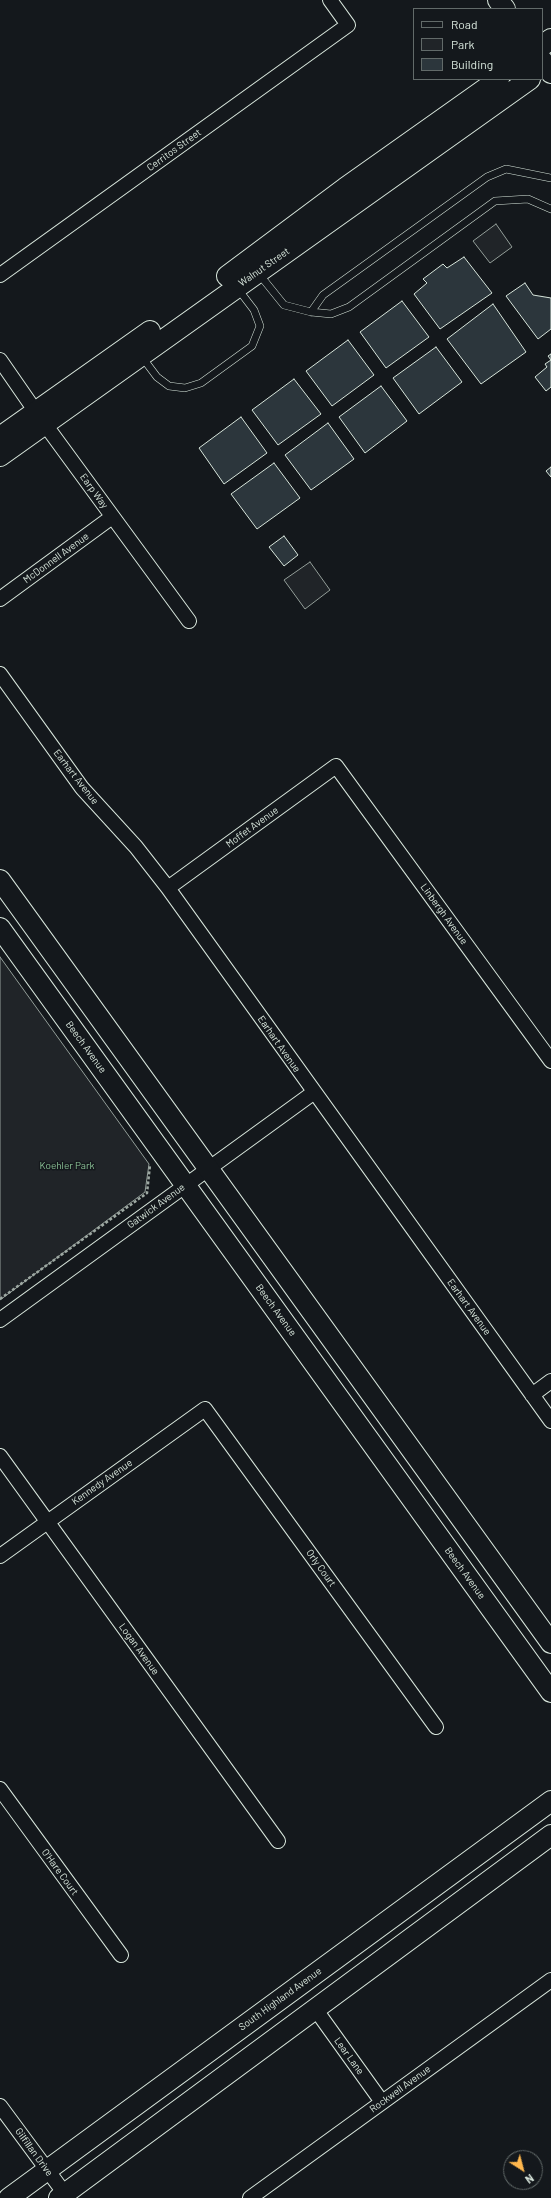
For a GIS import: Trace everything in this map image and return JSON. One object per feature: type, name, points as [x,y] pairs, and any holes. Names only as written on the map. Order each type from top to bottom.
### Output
[{"type":"street","name":"Cerritos Street","points":[[0,275],[348,24],[330,0]]},
{"type":"street","points":[[498,0],[504,8]]},
{"type":"street","points":[[543,45],[551,39]]},
{"type":"street","name":"Walnut Street","points":[[0,437],[40,418],[140,355],[246,276],[345,188],[498,80]]},
{"type":"street","name":"Walnut Street","points":[[0,456],[40,418],[529,80]]},
{"type":"street","name":"Earp Way","points":[[0,360],[40,418],[189,621]]},
{"type":"street","name":"McDonnell Avenue","points":[[0,599],[112,517]]},
{"type":"street","name":"Earhart Avenue","points":[[0,674],[82,788],[136,847],[168,888],[313,1093],[551,1421]]},
{"type":"street","name":"Moffet Avenue","points":[[168,888],[336,766]]},
{"type":"street","name":"Linbergh Avenue","points":[[336,766],[551,1062]]},
{"type":"street","points":[[0,880],[551,1643]]},
{"type":"street","name":"Beech Avenue","points":[[0,928],[551,1692]]},
{"type":"street","name":"Gatwick Avenue","points":[[0,1320],[313,1093]]},
{"type":"street","points":[[532,1395],[551,1381]]},
{"type":"street","name":"Kennedy Avenue","points":[[0,1556],[205,1409]]},
{"type":"street","name":"Orly Court","points":[[205,1409],[436,1727]]},
{"type":"street","name":"Logan Avenue","points":[[0,1456],[278,1841]]},
{"type":"street","name":"O'Hare Court","points":[[0,1789],[121,1955]]},
{"type":"street","name":"South Highland Avenue","points":[[9,2198],[551,1801]]},
{"type":"street","points":[[64,2197],[551,1835]]},
{"type":"street","name":"Rockwell Avenue","points":[[250,2198],[551,1980]]},
{"type":"street","name":"Lear Lane","points":[[316,2010],[382,2102]]},
{"type":"street","name":"Gilfillan Drive","points":[[0,2106],[64,2197]]},
{"type":"lane","points":[[311,312],[323,295],[487,176],[506,169],[551,178]]},
{"type":"lane","points":[[246,276],[284,304],[311,312],[331,314],[349,307],[495,201],[528,199],[551,209]]},
{"type":"lane","points":[[140,355],[157,377],[169,386],[185,388],[201,383],[252,346],[260,326],[254,310],[246,276]]},
{"type":"path","points":[[0,1299],[147,1193],[150,1163]]},
{"type":"green space","points":[[496,224],[512,247],[490,263],[473,241]]},
{"type":"green space","points":[[310,562],[330,590],[305,609],[284,580]]},
{"type":"green space","name":"Koehler Park","points":[[0,957],[149,1164],[145,1192],[0,1300]]},
{"type":"building","points":[[464,257],[492,293],[440,329],[414,294],[427,283],[423,279],[443,264],[447,268]]},
{"type":"building","points":[[525,283],[533,295],[551,298],[551,329],[538,339],[506,296]]},
{"type":"building","points":[[402,301],[429,337],[386,368],[360,332]]},
{"type":"building","points":[[493,304],[526,352],[481,384],[447,339]]},
{"type":"building","points":[[348,340],[374,375],[332,406],[306,371]]},
{"type":"building","points":[[436,347],[462,382],[419,414],[393,378]]},
{"type":"building","points":[[551,360],[551,387],[546,391],[535,377],[547,367],[545,364]]},
{"type":"building","points":[[294,379],[321,414],[278,445],[252,410]]},
{"type":"building","points":[[381,386],[407,421],[365,453],[339,417]]},
{"type":"building","points":[[241,417],[267,453],[224,484],[199,448]]},
{"type":"building","points":[[328,423],[354,459],[311,490],[285,455]]},
{"type":"building","points":[[274,463],[300,498],[257,529],[231,494]]},
{"type":"building","points":[[551,467],[551,477],[546,471]]},
{"type":"building","points":[[284,536],[298,555],[284,566],[269,547]]}]
